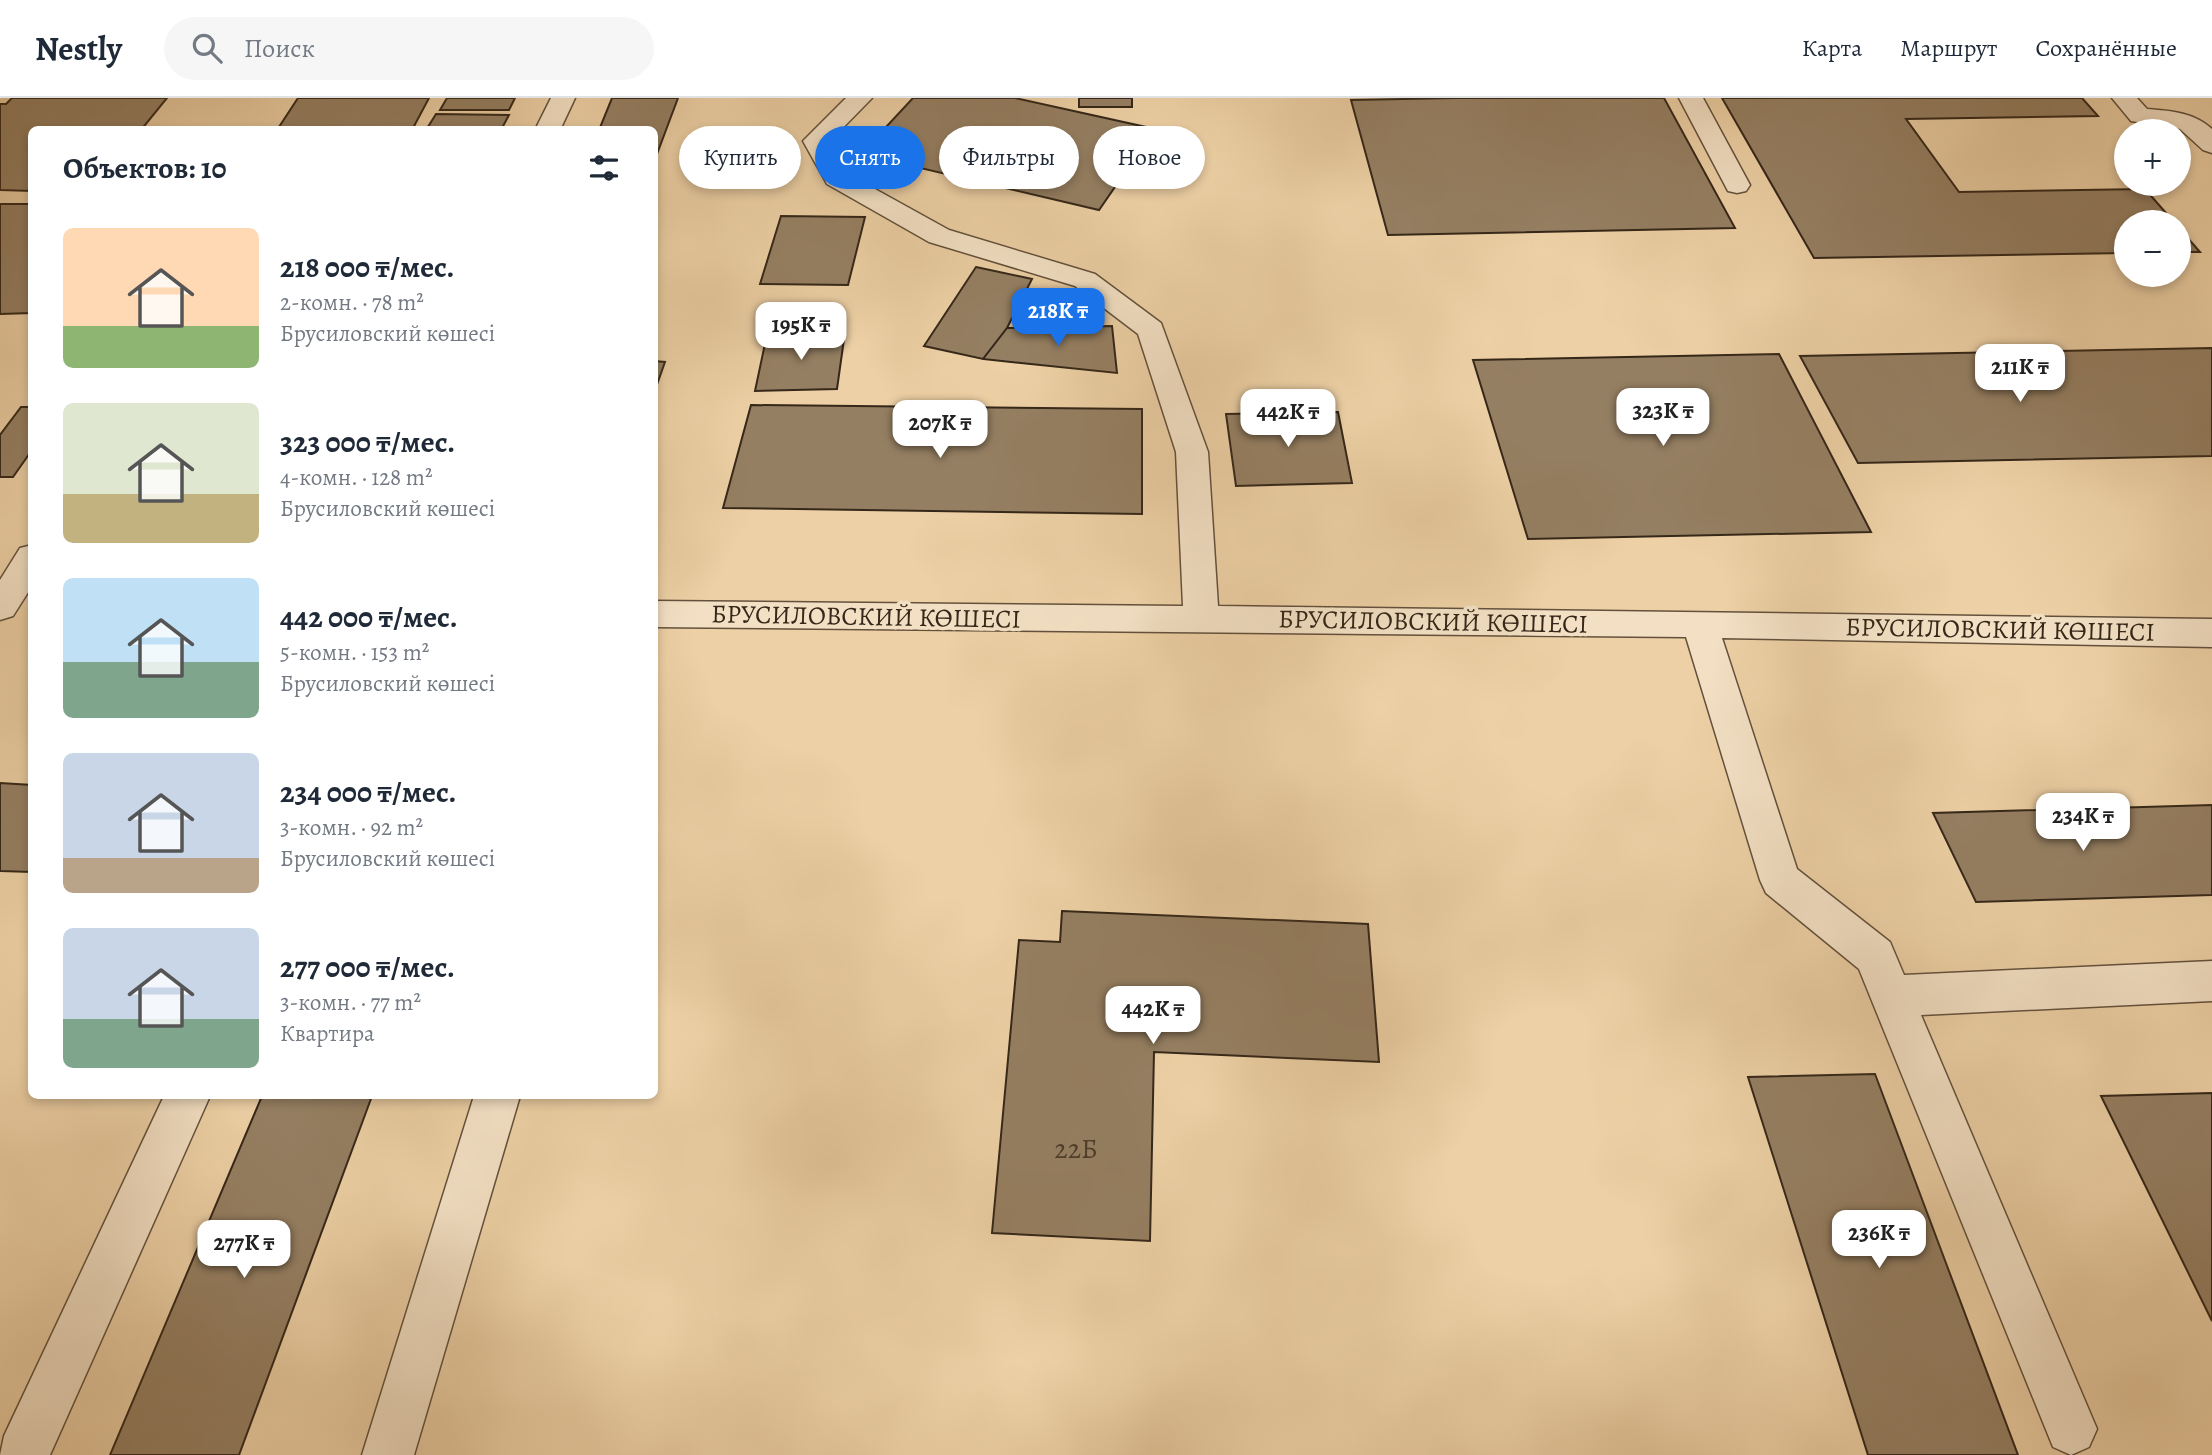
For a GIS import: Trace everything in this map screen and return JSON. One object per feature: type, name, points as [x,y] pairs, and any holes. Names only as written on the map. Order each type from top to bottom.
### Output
[{"type":"street","points":[[549,126],[563,98]]},
{"type":"street","points":[[860,98],[816,141],[836,178],[939,236],[1086,280],[1151,330],[1192,452],[1200,619]]},
{"type":"street","points":[[1691,98],[1737,185]]},
{"type":"street","points":[[2124,98],[2140,116],[2184,121],[2208,133]]},
{"type":"street","points":[[11,607],[28,567]]},
{"type":"street","name":"БРУСИЛОВСКИЙ КӨШЕСІ","points":[[658,614],[1700,624],[2212,634]]},
{"type":"street","points":[[1700,624],[1780,880],[1875,956],[2070,1429]]},
{"type":"street","points":[[1891,996],[2212,981]]},
{"type":"street","points":[[23,1455],[186,1099]]},
{"type":"street","points":[[388,1455],[496,1099]]},
{"type":"building","points":[[12,98],[167,98],[144,126],[28,126],[28,191],[0,190],[0,104],[6,104]]},
{"type":"building","points":[[298,98],[429,98],[414,126],[280,126]]},
{"type":"building","points":[[447,98],[515,98],[509,110],[440,110]]},
{"type":"building","points":[[612,98],[678,98],[658,151],[658,126],[601,126]]},
{"type":"building","points":[[913,98],[1015,98],[1141,126],[1093,126],[1093,189],[1114,189],[1099,210],[1010,189],[1079,189],[1079,126],[939,126],[939,172],[925,169],[925,126],[887,126]]},
{"type":"building","points":[[1079,98],[1132,98],[1132,107],[1079,107]]},
{"type":"building","points":[[1664,98],[1735,228],[1388,235],[1351,100]]},
{"type":"building","points":[[1722,98],[2082,98],[2098,116],[1906,119],[1959,192],[2114,190],[2114,196],[2151,196],[2163,210],[2114,210],[2114,253],[1814,258]]},
{"type":"building","points":[[436,114],[509,115],[503,126],[428,126]]},
{"type":"building","points":[[0,204],[28,204],[28,313],[0,314]]},
{"type":"building","points":[[781,216],[865,217],[848,285],[760,284]]},
{"type":"building","points":[[2191,242],[2200,252],[2191,252]]},
{"type":"building","points":[[976,267],[1032,279],[1007,328],[983,359],[924,346]]},
{"type":"building","points":[[1112,326],[1117,373],[983,359],[1007,328]]},
{"type":"building","points":[[845,332],[837,389],[755,391],[767,334]]},
{"type":"building","points":[[2212,348],[2212,456],[1858,463],[1800,356]]},
{"type":"building","points":[[1779,354],[1871,532],[1528,539],[1473,360]]},
{"type":"building","points":[[658,361],[665,362],[658,382]]},
{"type":"building","points":[[751,405],[1142,409],[1142,514],[723,508]]},
{"type":"building","points":[[21,407],[28,407],[28,456],[13,477],[0,477],[0,435]]},
{"type":"building","points":[[1338,412],[1352,483],[1236,486],[1226,414]]},
{"type":"building","points":[[0,783],[28,785],[28,872],[0,871]]},
{"type":"building","points":[[2212,805],[2212,895],[1976,902],[1933,813]]},
{"type":"building","points":[[1062,911],[1368,924],[1379,1062],[1154,1052],[1150,1241],[992,1233],[1019,940],[1060,942]]},
{"type":"building","points":[[1875,1074],[2018,1455],[1868,1455],[1748,1077]]},
{"type":"building","points":[[2212,1093],[2212,1321],[2101,1096]]},
{"type":"building","points":[[261,1099],[371,1099],[239,1455],[110,1455]]}]
